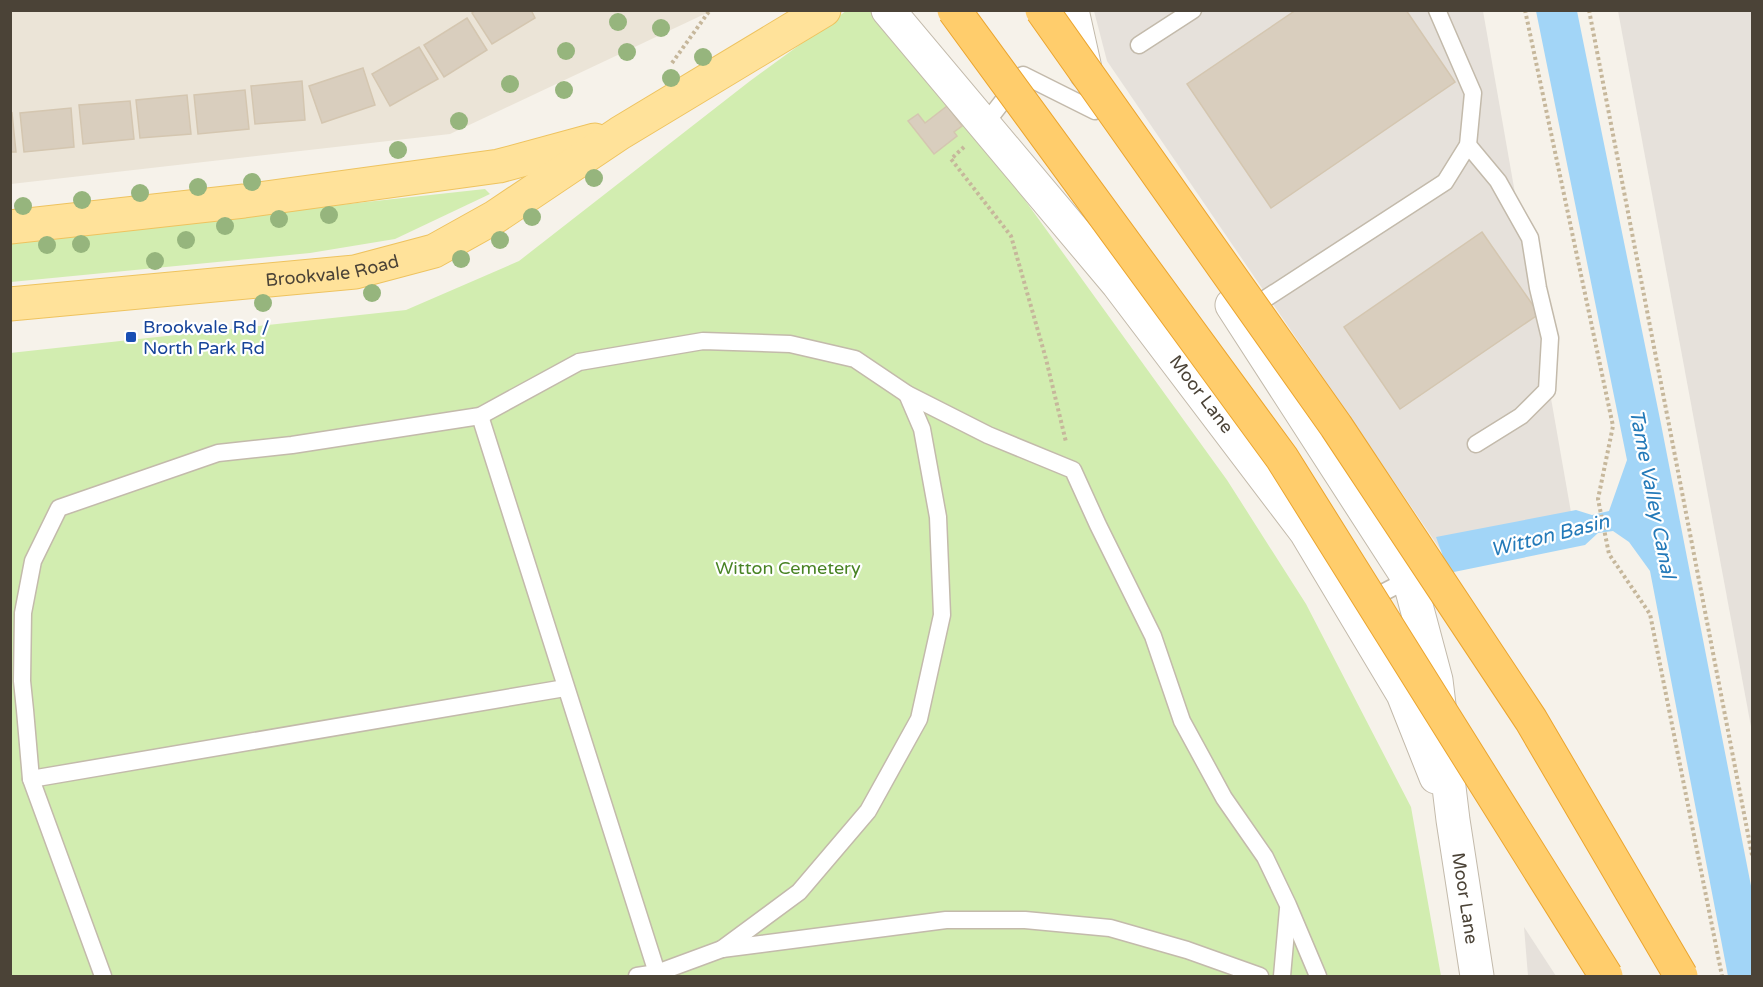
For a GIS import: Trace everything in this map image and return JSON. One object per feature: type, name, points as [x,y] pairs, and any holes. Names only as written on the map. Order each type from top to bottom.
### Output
[{"type":"highway","points":[[954,10],[1282,458],[1606,976]]},
{"type":"highway","points":[[1042,10],[1343,436],[1531,720],[1681,976]]},
{"type":"main road","name":"Brookvale Road","points":[[10,304],[355,272],[434,251],[495,217],[620,133],[824,10]]},
{"type":"main road","name":"Brookvale Road","points":[[10,227],[244,201],[499,166],[620,133]]},
{"type":"street","name":"Moor Lane","points":[[888,10],[1118,284],[1306,532],[1403,694],[1453,820]]},
{"type":"street","name":"Moor Lane","points":[[1072,10],[1095,111],[1240,316],[1409,579],[1436,680],[1453,820],[1477,976]]},
{"type":"lane","points":[[1139,45],[1193,10]]},
{"type":"lane","points":[[1240,316],[1445,182],[1468,145],[1473,93],[1437,10]]},
{"type":"lane","points":[[984,124],[1023,75],[1095,111]]},
{"type":"lane","points":[[1468,145],[1498,180],[1530,238],[1538,288],[1550,338],[1547,390],[1521,416],[1476,444]]},
{"type":"lane","points":[[103,976],[31,780],[22,681],[23,613],[33,561],[59,508],[218,453],[292,445],[480,416],[579,362],[703,340],[789,344],[855,359],[907,394],[988,435],[1073,470],[1153,636],[1182,721],[1224,798],[1265,857],[1318,976]]},
{"type":"lane","points":[[637,976],[658,975],[722,949],[799,892],[868,811],[919,719],[942,615],[938,517],[922,429],[907,394]]},
{"type":"lane","points":[[480,416],[658,975]]},
{"type":"lane","points":[[1352,609],[1409,579]]},
{"type":"lane","points":[[31,780],[565,688]]},
{"type":"lane","points":[[1282,976],[1288,905]]},
{"type":"lane","points":[[722,949],[946,920],[1025,920],[1110,928],[1187,950],[1260,976]]},
{"type":"path","points":[[1525,10],[1613,426],[1598,499],[1609,554],[1650,614],[1722,976]]},
{"type":"path","points":[[1589,10],[1752,855]]},
{"type":"path","points":[[984,124],[972,140],[951,159],[1011,236],[1046,359],[1073,470]]},
{"type":"shaded area","points":[[10,11],[711,11],[450,134],[11,184]]},
{"type":"shaded area","points":[[1094,11],[1483,11],[1572,518],[1440,549],[1107,61]]},
{"type":"shaded area","points":[[1618,11],[1752,11],[1752,732]]},
{"type":"shaded area","points":[[1524,927],[1556,976],[1528,976]]},
{"type":"green space","name":"Witton Cemetery","points":[[846,11],[878,11],[1001,167],[1227,480],[1306,604],[1411,807],[1441,976],[11,976],[10,353],[406,310],[519,261],[750,81]]},
{"type":"green space","points":[[485,189],[490,194],[395,239],[310,253],[11,282],[11,241]]},
{"type":"water","points":[[1536,11],[1577,11],[1661,424],[1752,891],[1752,976],[1728,976],[1650,571],[1629,542],[1613,531],[1598,533],[1585,545],[1449,573],[1436,537],[1576,510],[1592,515],[1609,511],[1627,460]]},
{"type":"building","points":[[476,10],[531,10],[535,18],[492,44],[472,13]]},
{"type":"building","points":[[1296,10],[1406,10],[1455,82],[1271,208],[1187,84]]},
{"type":"building","points":[[467,18],[487,50],[444,77],[424,45]]},
{"type":"building","points":[[419,47],[438,79],[390,106],[372,74]]},
{"type":"building","points":[[363,68],[375,105],[322,123],[309,86]]},
{"type":"building","points":[[302,81],[305,120],[255,124],[251,86]]},
{"type":"building","points":[[245,90],[249,129],[198,134],[194,95]]},
{"type":"building","points":[[187,95],[191,134],[140,138],[136,100]]},
{"type":"building","points":[[130,101],[134,139],[83,144],[79,105]]},
{"type":"building","points":[[947,106],[962,126],[954,132],[957,136],[934,154],[908,121],[918,114],[925,123]]},
{"type":"building","points":[[71,108],[74,147],[24,152],[20,113]]},
{"type":"building","points":[[12,113],[16,152],[10,152],[10,114]]},
{"type":"building","points":[[1482,232],[1539,314],[1400,409],[1344,327]]},
{"type":"place","name":"Brookvale Rd / North Park Rd","points":[[131,337]]},
{"type":"water label","name":"Tame Valley Canal","points":[[1652,494]]},
{"type":"water label","name":"Witton Basin","points":[[1550,536]]}]
